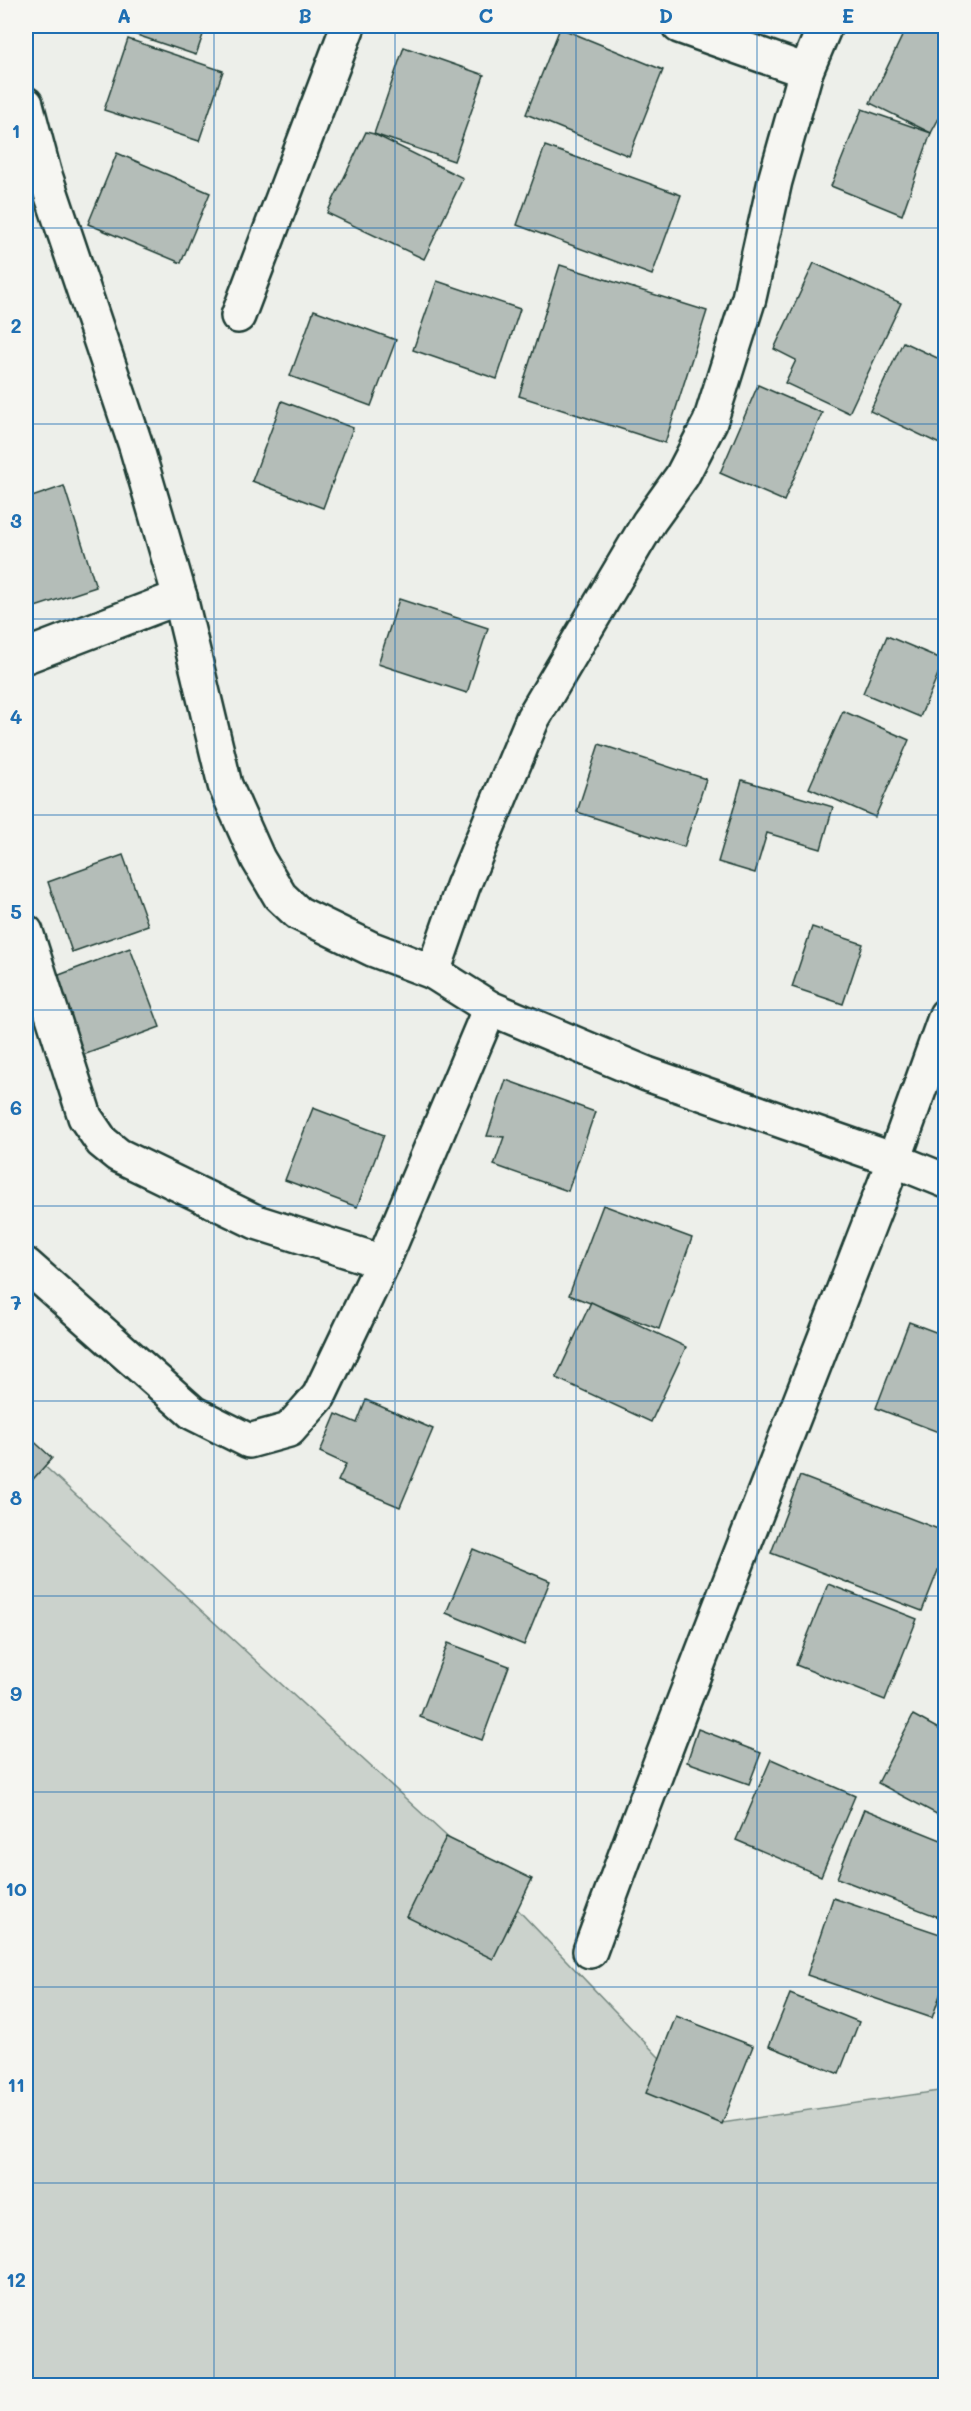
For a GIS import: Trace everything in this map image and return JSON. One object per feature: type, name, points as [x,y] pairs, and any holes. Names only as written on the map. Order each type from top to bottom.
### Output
[{"type":"street","points":[[238,316],[348,26]]},
{"type":"street","points":[[679,26],[806,71]]},
{"type":"street","points":[[433,972],[463,886],[533,718],[649,522],[682,476],[710,422],[748,298],[775,181],[806,71],[825,26]]},
{"type":"street","points":[[26,104],[44,172],[135,446],[180,597],[225,785],[258,859],[280,896],[298,913],[321,926],[433,972],[490,1008],[647,1074],[894,1160],[945,1181]]},
{"type":"street","points":[[26,656],[180,597]]},
{"type":"street","points":[[26,932],[86,1117],[102,1142],[118,1155],[256,1222],[383,1262]]},
{"type":"street","points":[[26,1265],[193,1413],[249,1441],[289,1430],[319,1396],[383,1262],[490,1008]]},
{"type":"street","points":[[590,1951],[674,1722],[894,1160],[945,1014]]},
{"type":"shaded area","points":[[26,1449],[455,1844],[722,2123],[945,2090],[945,2385],[26,2385]]},
{"type":"building","points":[[117,26],[206,26],[196,55],[116,28]]},
{"type":"building","points":[[907,26],[922,26],[946,37],[946,105],[931,133],[870,103]]},
{"type":"building","points":[[560,28],[663,70],[629,156],[526,114]]},
{"type":"building","points":[[128,39],[223,71],[199,141],[104,110]]},
{"type":"building","points":[[404,47],[484,75],[454,161],[374,134]]},
{"type":"building","points":[[862,109],[931,133],[902,215],[831,186]]},
{"type":"building","points":[[366,132],[463,178],[424,259],[327,213]]},
{"type":"building","points":[[545,146],[681,195],[652,275],[517,225]]},
{"type":"building","points":[[117,153],[210,193],[181,263],[88,224]]},
{"type":"building","points":[[814,263],[901,303],[849,413],[785,383],[796,360],[774,349]]},
{"type":"building","points":[[560,265],[707,311],[665,443],[519,396]]},
{"type":"building","points":[[437,281],[520,309],[497,379],[413,350]]},
{"type":"building","points":[[314,310],[396,340],[371,406],[290,376]]},
{"type":"building","points":[[903,342],[946,362],[946,447],[870,411]]},
{"type":"building","points":[[758,385],[822,413],[784,501],[720,473]]},
{"type":"building","points":[[282,401],[353,428],[323,508],[252,481]]},
{"type":"building","points":[[64,486],[96,587],[26,610],[26,499]]},
{"type":"building","points":[[399,599],[488,628],[467,693],[378,664]]},
{"type":"building","points":[[887,636],[944,660],[920,717],[863,693]]},
{"type":"building","points":[[843,711],[909,740],[875,817],[809,788]]},
{"type":"building","points":[[599,744],[706,779],[684,847],[577,812]]},
{"type":"building","points":[[742,780],[833,807],[821,849],[767,833],[755,873],[718,862]]},
{"type":"building","points":[[123,855],[148,925],[72,952],[48,882]]},
{"type":"building","points":[[812,927],[863,944],[843,1004],[792,987]]},
{"type":"building","points":[[130,948],[160,1027],[83,1055],[54,977]]},
{"type":"building","points":[[506,1080],[595,1112],[568,1191],[494,1165],[504,1137],[487,1136]]},
{"type":"building","points":[[313,1108],[384,1135],[357,1207],[285,1180]]},
{"type":"building","points":[[603,1205],[692,1238],[659,1329],[569,1295]]},
{"type":"building","points":[[591,1302],[686,1347],[651,1422],[556,1378]]},
{"type":"building","points":[[909,1322],[946,1336],[946,1435],[876,1408]]},
{"type":"building","points":[[366,1400],[433,1429],[400,1507],[338,1481],[346,1464],[320,1452],[336,1414],[357,1423]]},
{"type":"building","points":[[26,1434],[52,1458],[26,1487]]},
{"type":"building","points":[[800,1476],[946,1532],[946,1550],[922,1611],[771,1553]]},
{"type":"building","points":[[473,1549],[550,1581],[524,1645],[446,1613]]},
{"type":"building","points":[[828,1584],[917,1619],[885,1700],[796,1665]]},
{"type":"building","points":[[448,1643],[509,1666],[482,1740],[420,1717]]},
{"type":"building","points":[[913,1715],[946,1733],[946,1819],[878,1783]]},
{"type":"building","points":[[698,1729],[761,1753],[749,1784],[687,1762]]},
{"type":"building","points":[[771,1759],[855,1796],[821,1876],[736,1840]]},
{"type":"building","points":[[864,1809],[946,1842],[946,1920],[837,1878]]},
{"type":"building","points":[[446,1837],[532,1879],[493,1959],[407,1917]]},
{"type":"building","points":[[833,1898],[946,1936],[946,1978],[932,2018],[807,1975]]},
{"type":"building","points":[[790,1994],[859,2022],[839,2074],[769,2046]]},
{"type":"building","points":[[676,2016],[753,2046],[722,2124],[646,2093]]}]
